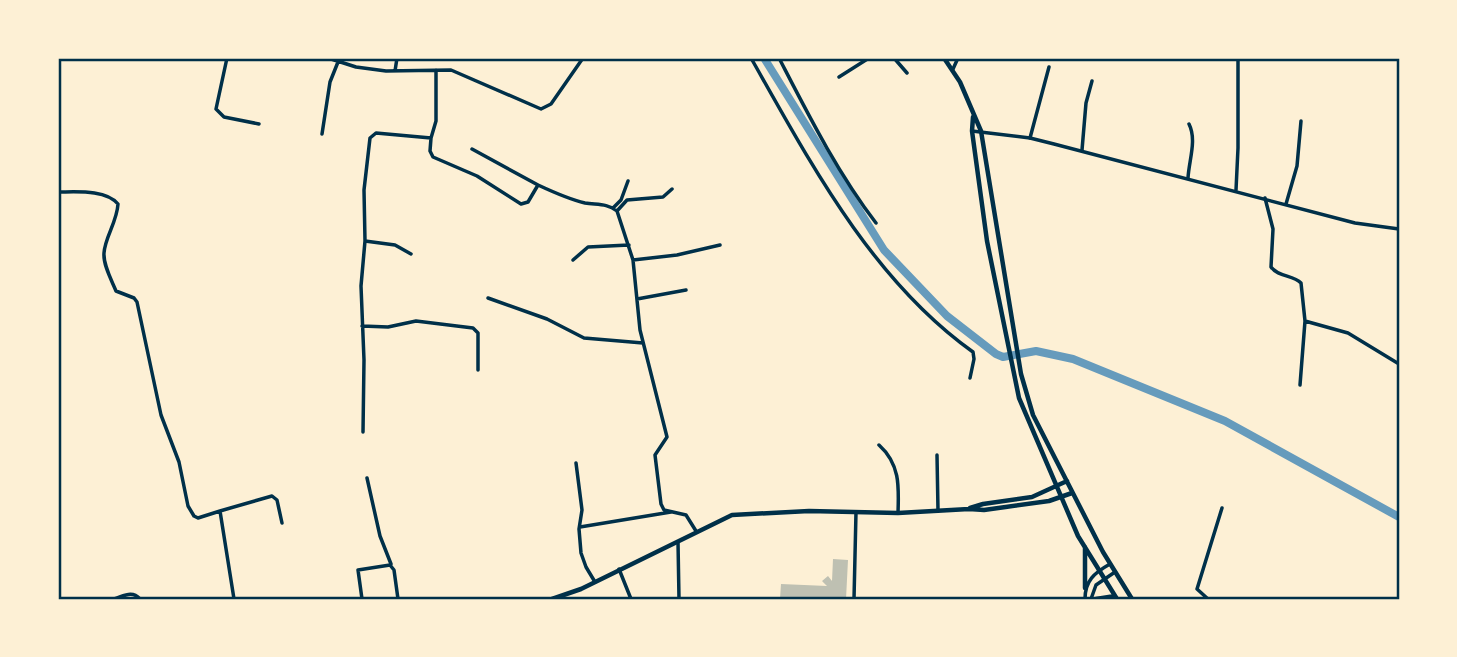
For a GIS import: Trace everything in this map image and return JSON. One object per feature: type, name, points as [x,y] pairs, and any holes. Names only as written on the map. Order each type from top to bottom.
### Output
[{"type":"main road","points":[[944,58],[953,69],[981,131],[1020,369],[1033,415],[1110,564],[1132,599]]},
{"type":"main road","points":[[973,114],[972,131],[987,241],[1013,373],[1026,418],[1061,497],[1084,547],[1116,598],[1094,599]]},
{"type":"main road","points":[[969,509],[983,504],[1032,497],[1067,481]]},
{"type":"main road","points":[[552,599],[595,582],[732,515],[984,510],[1049,501],[1073,493]]},
{"type":"main road","points":[[1084,547],[1085,588]]},
{"type":"street","points":[[227,58],[216,109],[224,117],[259,124]]},
{"type":"street","points":[[328,58],[356,67],[395,71],[451,70],[541,109],[551,104],[583,58]]},
{"type":"street","points":[[395,71],[397,58]]},
{"type":"street","points":[[751,58],[856,231],[882,265],[943,331],[973,352],[970,378]]},
{"type":"street","points":[[779,58],[847,182],[876,223]]},
{"type":"street","points":[[839,77],[869,58]]},
{"type":"street","points":[[894,58],[907,73]]},
{"type":"street","points":[[953,69],[958,58]]},
{"type":"street","points":[[1236,190],[1238,58]]},
{"type":"street","points":[[322,134],[330,82],[338,62]]},
{"type":"street","points":[[1030,138],[1049,66]]},
{"type":"street","points":[[436,70],[436,121],[430,151],[433,157],[477,176],[521,204],[528,202],[538,185]]},
{"type":"street","points":[[1082,150],[1086,103],[1093,81]]},
{"type":"street","points":[[1286,204],[1297,166],[1301,121]]},
{"type":"street","points":[[1188,178],[1193,132],[1189,124]]},
{"type":"street","points":[[972,131],[1030,138],[1355,223],[1399,229]]},
{"type":"street","points":[[363,432],[361,286],[365,241],[364,190],[371,136],[376,134],[431,138]]},
{"type":"street","points":[[472,149],[538,185],[576,200],[615,209],[628,200],[663,197],[672,189]]},
{"type":"street","points":[[615,209],[628,181]]},
{"type":"street","points":[[58,192],[90,193],[113,199],[118,204],[104,252],[105,259],[116,291],[134,298],[137,302],[161,415],[179,462],[191,512],[198,518],[272,496],[277,500],[282,523]]},
{"type":"street","points":[[1265,198],[1273,229],[1271,266],[1275,272],[1297,279],[1301,283],[1305,321],[1300,386]]},
{"type":"street","points":[[615,209],[633,260],[643,344],[666,435],[666,440],[655,455],[658,492],[663,509],[686,515],[696,531]]},
{"type":"street","points":[[365,241],[395,245],[411,254]]},
{"type":"street","points":[[573,260],[588,247],[629,246]]},
{"type":"street","points":[[633,260],[720,246]]},
{"type":"street","points":[[637,299],[686,290]]},
{"type":"street","points":[[488,298],[547,318],[584,338],[643,344]]},
{"type":"street","points":[[362,326],[388,327],[416,321],[473,328],[478,333],[478,370]]},
{"type":"street","points":[[1305,321],[1347,333],[1399,364]]},
{"type":"street","points":[[879,445],[893,462],[899,481],[898,513]]},
{"type":"street","points":[[937,455],[938,510]]},
{"type":"street","points":[[576,463],[582,510],[582,552],[586,567],[595,582]]},
{"type":"street","points":[[367,478],[378,528],[392,566],[398,599]]},
{"type":"street","points":[[1208,599],[1197,592],[1197,589],[1222,508]]},
{"type":"street","points":[[220,511],[234,599]]},
{"type":"street","points":[[580,527],[673,512]]},
{"type":"street","points":[[854,599],[856,512]]},
{"type":"street","points":[[678,540],[679,599]]},
{"type":"street","points":[[1084,599],[1090,578],[1110,564]]},
{"type":"street","points":[[362,599],[358,570],[392,566]]},
{"type":"street","points":[[619,569],[631,599]]},
{"type":"street","points":[[1094,599],[1096,585],[1115,572]]},
{"type":"street","points":[[114,599],[135,594],[140,599]]},
{"type":"building","points":[[833,559],[848,560],[846,599],[780,599],[781,584],[827,586],[822,581],[828,576],[832,581]]},
{"type":"waterway","points":[[764,58],[884,250],[947,316],[996,354],[1003,357],[1036,351],[1073,359],[1225,421],[1399,517]]}]
